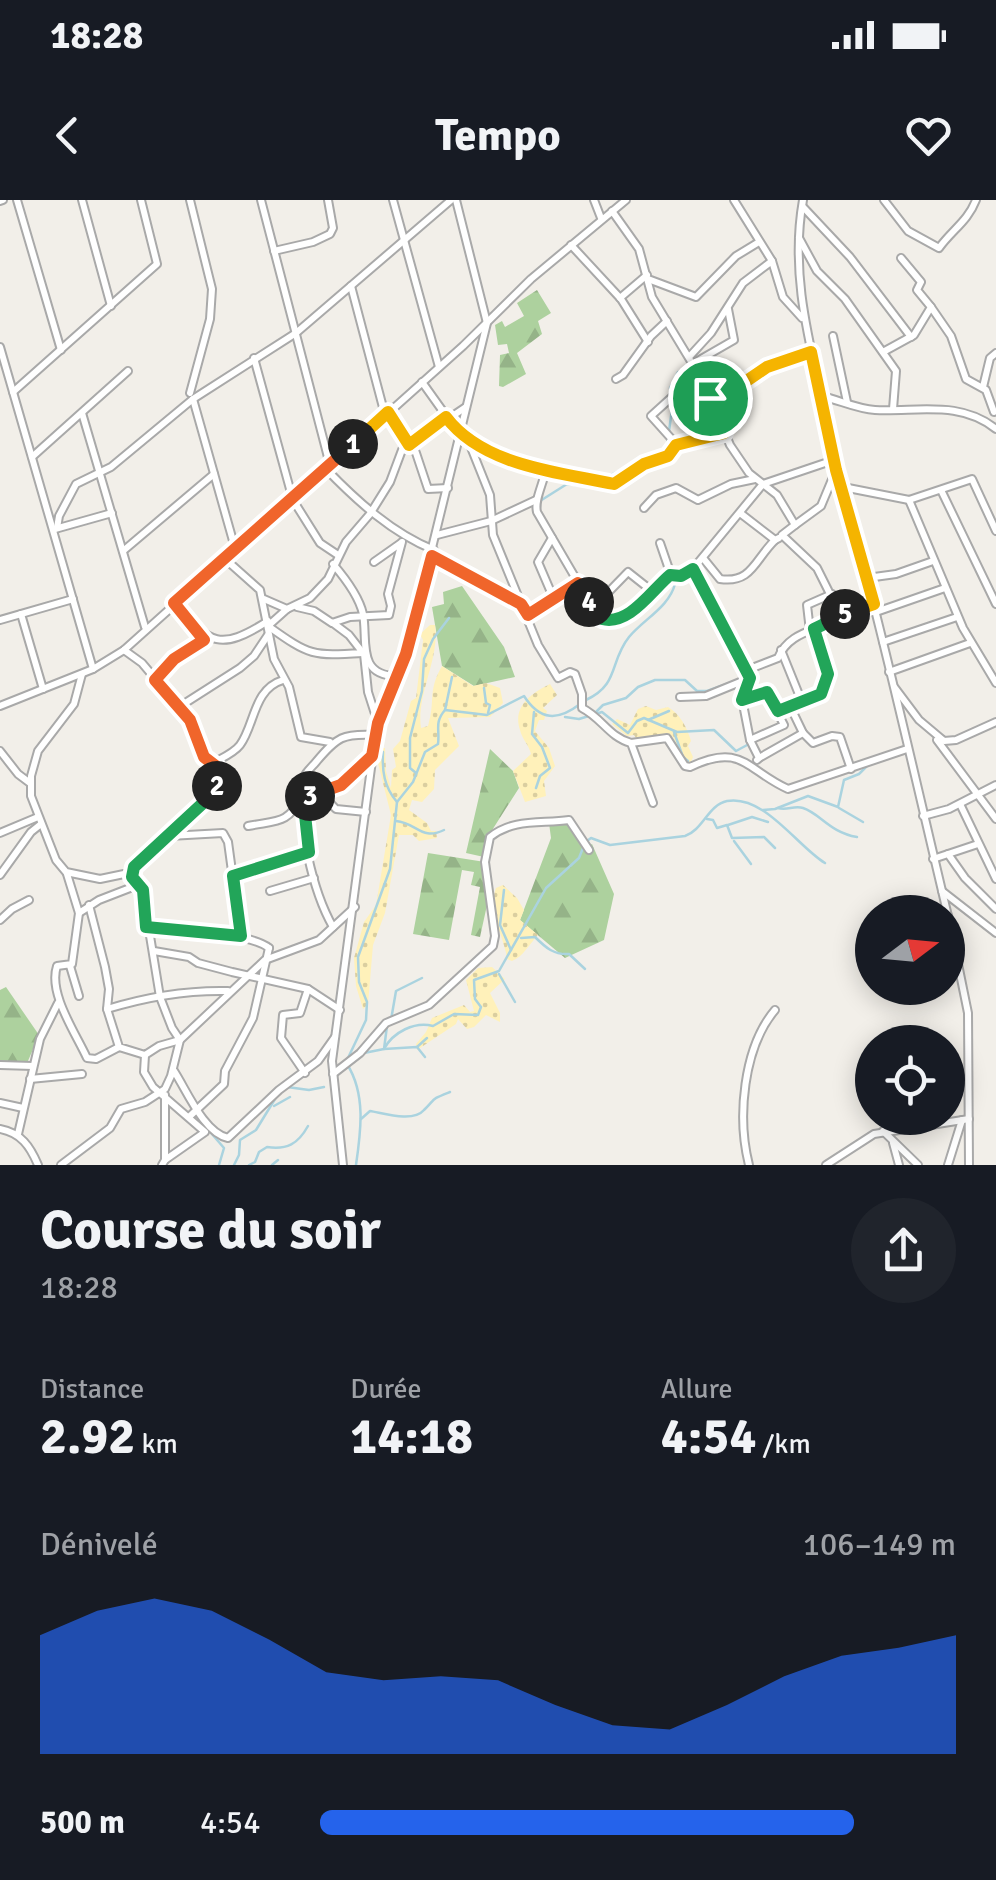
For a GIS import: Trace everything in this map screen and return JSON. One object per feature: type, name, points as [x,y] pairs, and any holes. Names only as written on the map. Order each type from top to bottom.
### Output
[{"type":"street","points":[[17,200],[61,350]]},
{"type":"street","points":[[82,200],[112,306]]},
{"type":"street","points":[[13,392],[157,264],[141,200]]},
{"type":"street","points":[[190,200],[212,284],[210,319],[192,396],[235,548]]},
{"type":"street","points":[[261,200],[328,467],[344,489],[404,540],[521,604]]},
{"type":"street","points":[[274,251],[330,234],[333,228],[328,200]]},
{"type":"street","points":[[393,200],[439,366]]},
{"type":"street","points":[[54,529],[76,484],[111,467],[192,396],[296,333],[453,200],[487,323],[433,553],[406,654],[378,723],[372,756],[333,1074],[343,1165]]},
{"type":"street","points":[[594,200],[601,218]]},
{"type":"street","points":[[0,706],[93,670],[124,650],[601,218],[626,200]]},
{"type":"street","points":[[734,200],[772,261],[783,298],[803,319]]},
{"type":"street","points":[[884,200],[908,232],[939,248],[969,218],[976,200]]},
{"type":"street","points":[[803,203],[798,237],[803,319],[836,470],[867,578],[943,895]]},
{"type":"street","points":[[803,203],[911,337]]},
{"type":"street","points":[[612,211],[639,249],[652,297],[692,360],[724,433],[744,467],[777,495],[795,525]]},
{"type":"street","points":[[798,237],[817,271],[845,300],[897,374],[893,409]]},
{"type":"street","points":[[648,277],[696,296],[723,268],[760,242]]},
{"type":"street","points":[[571,245],[620,298],[648,342]]},
{"type":"street","points":[[821,396],[873,410],[978,415],[995,412],[983,387],[965,378],[951,336],[916,290],[920,282],[901,258]]},
{"type":"street","points":[[692,360],[743,283],[772,261]]},
{"type":"street","points":[[620,298],[648,277]]},
{"type":"street","points":[[351,286],[387,413],[416,453],[428,489],[448,488]]},
{"type":"street","points":[[692,360],[734,340],[728,307]]},
{"type":"street","points":[[883,352],[911,337],[931,307]]},
{"type":"street","points":[[616,379],[623,376],[667,321]]},
{"type":"street","points":[[833,336],[847,402]]},
{"type":"street","points":[[0,347],[93,670]]},
{"type":"street","points":[[710,398],[767,367],[811,352]]},
{"type":"street","points":[[983,387],[990,358],[996,354]]},
{"type":"street","points":[[254,358],[292,500],[320,543],[338,554]]},
{"type":"street","points":[[32,458],[128,371]]},
{"type":"street","points":[[422,382],[446,417],[496,456],[614,484],[644,464],[668,456],[676,445],[724,433]]},
{"type":"street","points":[[676,445],[653,420],[652,413],[672,397],[704,383]]},
{"type":"street","points":[[174,603],[203,636],[224,639],[268,627],[315,594],[328,580],[338,554],[390,482],[402,450],[466,406]]},
{"type":"street","points":[[82,413],[146,628]]},
{"type":"street","points":[[978,415],[996,429]]},
{"type":"street","points":[[463,433],[488,488],[493,535],[538,645],[556,676],[560,679],[573,672],[577,676],[582,708],[598,716],[616,738],[632,743],[667,738],[682,763],[690,768],[719,756],[756,761],[803,733]]},
{"type":"street","points":[[644,508],[656,496],[676,488],[698,500],[731,484],[759,481],[834,460]]},
{"type":"street","points":[[546,468],[537,512],[593,608],[602,619],[614,621],[632,611],[671,575],[681,576],[693,569],[740,513],[759,481]]},
{"type":"street","points":[[703,558],[720,579],[740,580],[779,538],[821,506],[836,470]]},
{"type":"street","points":[[123,552],[214,474]]},
{"type":"street","points":[[842,486],[909,500],[972,480],[996,531]]},
{"type":"street","points":[[942,490],[996,604]]},
{"type":"street","points":[[437,535],[491,521],[537,499]]},
{"type":"street","points":[[909,500],[970,643],[996,683]]},
{"type":"street","points":[[54,529],[112,512]]},
{"type":"street","points":[[740,513],[817,568],[841,616]]},
{"type":"street","points":[[552,538],[538,562],[552,597]]},
{"type":"street","points":[[374,562],[404,540]]},
{"type":"street","points":[[332,622],[363,615],[385,616],[391,611],[388,594],[404,540]]},
{"type":"street","points":[[660,543],[671,575]]},
{"type":"street","points":[[224,558],[248,576],[264,599],[282,680],[288,687],[302,737],[332,742]]},
{"type":"street","points":[[867,578],[896,574],[932,561]]},
{"type":"street","points":[[333,564],[346,578],[363,615],[368,692],[378,723]]},
{"type":"street","points":[[693,569],[748,674],[742,700],[756,761],[786,788],[906,749]]},
{"type":"street","points":[[593,608],[628,572],[652,590]]},
{"type":"street","points":[[528,615],[578,583]]},
{"type":"street","points":[[680,697],[706,696],[778,658],[792,637],[841,616],[945,588]]},
{"type":"street","points":[[778,711],[820,696],[828,679],[807,605],[832,594]]},
{"type":"street","points":[[0,620],[73,599]]},
{"type":"street","points":[[264,599],[314,611],[349,635],[379,672],[397,676]]},
{"type":"street","points":[[20,614],[43,689]]},
{"type":"street","points":[[883,642],[958,616]]},
{"type":"street","points":[[268,627],[311,654],[363,653]]},
{"type":"street","points":[[179,707],[254,656],[268,627]]},
{"type":"street","points":[[155,680],[174,659],[202,642],[203,636]]},
{"type":"street","points":[[889,672],[970,643]]},
{"type":"street","points":[[78,913],[130,888],[134,867],[216,790],[219,772],[204,757],[195,730],[134,655],[124,650]]},
{"type":"street","points":[[782,650],[802,702]]},
{"type":"street","points":[[79,996],[70,966],[78,913],[66,872],[56,860],[40,821],[31,783],[38,752],[74,704],[82,674]]},
{"type":"street","points":[[213,762],[242,744],[254,710],[275,682],[282,680]]},
{"type":"street","points":[[892,683],[904,703],[980,793],[996,819]]},
{"type":"street","points":[[742,700],[767,692],[784,725],[750,740]]},
{"type":"street","points":[[790,706],[807,741],[840,737],[851,769]]},
{"type":"street","points":[[934,735],[952,740],[996,722]]},
{"type":"street","points":[[333,926],[321,905],[309,852],[303,796],[306,773],[332,742],[352,734],[376,735]]},
{"type":"street","points":[[632,743],[653,803]]},
{"type":"street","points":[[0,753],[31,783]]},
{"type":"street","points":[[303,796],[321,794],[341,785],[372,756]]},
{"type":"street","points":[[923,816],[960,804],[996,785]]},
{"type":"street","points":[[321,794],[336,809],[366,812]]},
{"type":"street","points":[[248,826],[288,818],[303,796]]},
{"type":"street","points":[[960,804],[996,879]]},
{"type":"street","points":[[333,1074],[386,1023],[429,1004],[493,946],[486,862],[490,838],[519,823],[569,820],[589,850]]},
{"type":"street","points":[[0,833],[40,821]]},
{"type":"street","points":[[0,875],[40,821]]},
{"type":"street","points":[[168,836],[223,833],[228,842],[241,936]]},
{"type":"street","points":[[933,859],[978,844]]},
{"type":"street","points":[[233,876],[309,852]]},
{"type":"street","points":[[948,854],[996,909]]},
{"type":"street","points":[[66,872],[100,878],[124,874],[143,890],[160,996],[180,1040],[163,1093],[163,1162]]},
{"type":"street","points":[[270,891],[314,878]]},
{"type":"street","points":[[942,890],[996,933]]},
{"type":"street","points":[[0,920],[29,900]]},
{"type":"street","points":[[89,905],[105,966],[107,1009],[119,1046]]},
{"type":"street","points":[[144,1055],[180,1040],[265,960],[311,944],[356,907]]},
{"type":"street","points":[[146,927],[241,936],[260,940],[278,954]]},
{"type":"street","points":[[189,1117],[224,1084],[225,1071],[252,1018],[269,948]]},
{"type":"street","points":[[154,951],[189,956],[198,963],[308,989],[340,1010]]},
{"type":"street","points":[[70,966],[57,966],[54,971],[58,1003],[67,1014],[86,1058],[96,1060],[119,1046]]},
{"type":"street","points":[[305,1073],[282,1038],[283,1015],[300,1013],[308,989]]},
{"type":"street","points":[[107,1009],[160,996],[204,990],[229,992]]},
{"type":"street","points":[[965,998],[970,1165]]},
{"type":"street","points":[[18,1134],[40,1038],[58,1003]]},
{"type":"street","points":[[749,1165],[742,1122],[748,1075],[762,1026],[775,1010]]},
{"type":"street","points":[[173,1070],[214,1132],[228,1138],[278,1090],[318,1062],[336,1036]]},
{"type":"street","points":[[119,1046],[144,1055]]},
{"type":"street","points":[[144,1055],[144,1072],[205,1132],[163,1162]]},
{"type":"street","points":[[0,1065],[33,1066]]},
{"type":"street","points":[[30,1080],[82,1074]]},
{"type":"street","points":[[61,1165],[110,1128],[121,1109],[163,1093]]},
{"type":"street","points":[[0,1103],[23,1108]]},
{"type":"street","points":[[948,1165],[966,1119]]},
{"type":"street","points":[[0,1129],[18,1134],[38,1165]]},
{"type":"street","points":[[826,1165],[876,1135]]},
{"type":"street","points":[[887,1135],[918,1165]]},
{"type":"street","points":[[893,1142],[899,1165]]},
{"type":"green space","points":[[537,290],[551,313],[538,321],[542,334],[517,353],[526,374],[499,386],[500,355],[509,353],[507,344],[498,345],[495,325],[502,321],[505,327],[524,316],[517,303]]},
{"type":"green space","points":[[462,586],[504,647],[515,677],[474,686],[442,666],[432,607],[444,604],[443,592]]},
{"type":"green space","points":[[490,749],[513,771],[519,788],[489,835],[484,857],[466,853]]},
{"type":"green space","points":[[572,818],[587,847],[592,844],[614,894],[604,940],[565,958],[520,920],[551,838],[549,823]]},
{"type":"green space","points":[[428,853],[485,862],[489,896],[480,937],[471,935],[480,887],[471,885],[474,872],[462,870],[449,940],[413,934]]},
{"type":"green space","points":[[6,987],[39,1035],[25,1068],[0,1067],[0,990]]},
{"type":"sand","points":[[435,625],[436,638],[420,715],[421,728],[428,726],[442,666],[473,686],[486,683],[500,688],[503,703],[490,717],[448,718],[459,746],[435,770],[434,789],[422,802],[412,800],[409,810],[427,823],[431,831],[436,831],[437,838],[419,841],[413,835],[399,835],[385,913],[373,945],[368,1004],[363,1009],[354,958],[364,922],[376,905],[391,815],[378,763],[385,748],[391,788],[392,770],[396,767],[393,749],[400,741],[411,701],[416,698],[423,640],[420,634]]},
{"type":"sand","points":[[550,684],[557,695],[543,708],[547,711],[544,720],[539,720],[535,731],[549,748],[555,766],[544,781],[546,796],[525,802],[513,771],[531,754],[521,733],[519,714],[530,696]]},
{"type":"sand","points":[[646,706],[656,710],[668,707],[679,717],[691,741],[691,762],[685,762],[668,734],[638,741],[612,724],[617,719],[630,725],[638,709]]},
{"type":"sand","points":[[503,885],[524,910],[520,920],[538,935],[512,961],[507,959],[495,915],[496,888]]},
{"type":"sand","points":[[492,967],[505,979],[490,993],[500,1022],[486,1015],[467,1029],[458,1019],[417,1050],[416,1044],[432,1018],[464,1005],[474,1011],[466,980],[478,968]]},
{"type":"waterway","points":[[671,394],[678,372]]},
{"type":"waterway","points":[[666,453],[673,402]]},
{"type":"waterway","points":[[678,440],[692,439],[711,425]]},
{"type":"waterway","points":[[603,479],[636,462],[646,462]]},
{"type":"waterway","points":[[540,501],[567,484],[585,486],[596,482]]},
{"type":"waterway","points":[[586,700],[604,687],[629,637],[662,606],[675,584]]},
{"type":"waterway","points":[[416,773],[410,768],[410,738],[422,691],[424,659],[449,618]]},
{"type":"waterway","points":[[445,710],[452,677]]},
{"type":"waterway","points":[[596,712],[655,680],[685,680],[697,691],[735,681]]},
{"type":"waterway","points":[[484,688],[486,703],[490,705],[488,713]]},
{"type":"waterway","points":[[348,1058],[366,1020],[367,1002],[359,982],[358,957],[390,869],[397,802],[413,782],[425,752],[438,744],[438,723],[445,710],[487,715],[524,696],[536,710],[557,716],[580,704]]},
{"type":"waterway","points":[[648,720],[669,711]]},
{"type":"waterway","points":[[534,712],[532,734],[550,768],[540,776],[536,788]]},
{"type":"waterway","points":[[565,717],[579,719],[602,712],[628,733],[644,718],[677,732],[714,730],[736,751],[749,744]]},
{"type":"waterway","points":[[674,732],[688,761]]},
{"type":"waterway","points":[[383,752],[385,778],[397,802]]},
{"type":"waterway","points":[[763,810],[808,796],[838,807],[844,780],[868,765]]},
{"type":"waterway","points":[[587,841],[591,838],[610,845],[685,836],[720,803],[741,801],[767,813],[825,863]]},
{"type":"waterway","points":[[778,808],[803,808],[839,831],[857,837]]},
{"type":"waterway","points":[[839,808],[863,822]]},
{"type":"waterway","points":[[728,825],[752,817],[768,822]]},
{"type":"waterway","points":[[707,819],[713,820],[717,828],[727,825],[732,838],[764,837],[775,848]]},
{"type":"waterway","points":[[396,821],[430,834],[444,830]]},
{"type":"waterway","points":[[734,841],[751,864]]},
{"type":"waterway","points":[[364,1053],[384,1049],[405,1029],[433,1026],[454,1014],[478,1015],[481,1007],[475,999],[474,980],[499,971],[546,888],[579,858],[583,848]]},
{"type":"waterway","points":[[504,890],[500,925],[511,950]]},
{"type":"waterway","points":[[521,938],[535,937],[550,950],[569,954],[585,969]]},
{"type":"waterway","points":[[499,974],[515,1002]]},
{"type":"waterway","points":[[391,1020],[396,991],[422,978]]},
{"type":"waterway","points":[[387,1026],[384,1049],[417,1047],[425,1057]]},
{"type":"waterway","points":[[417,1047],[427,1038]]},
{"type":"waterway","points":[[347,1064],[360,1100],[356,1165]]},
{"type":"waterway","points":[[287,1087],[324,1087]]},
{"type":"waterway","points":[[361,1119],[370,1111],[413,1116],[450,1092]]},
{"type":"waterway","points":[[274,1106],[290,1097]]},
{"type":"waterway","points":[[234,1165],[240,1140],[256,1130],[275,1099]]},
{"type":"waterway","points":[[205,1126],[224,1148],[219,1165]]},
{"type":"waterway","points":[[249,1165],[267,1147],[280,1148],[296,1141],[308,1126]]},
{"type":"waterway","points":[[272,1165],[278,1160]]},
{"type":"route","points":[[811,352],[836,470],[874,604],[814,629],[828,674],[820,696],[778,711],[767,692],[742,700],[750,678],[693,569],[681,576],[670,575],[626,616],[607,621],[593,608],[578,583],[528,615],[521,604],[432,556],[406,654],[378,723],[372,756],[341,785],[321,794],[303,796],[309,852],[233,876],[241,936],[146,927],[143,890],[132,877],[134,867],[216,790],[219,772],[204,757],[190,720],[155,680],[174,659],[204,640],[174,603],[388,412],[409,445],[446,417],[460,432],[496,456],[614,484],[630,471],[668,456],[676,445],[724,433],[710,398],[767,367],[811,352]]}]
